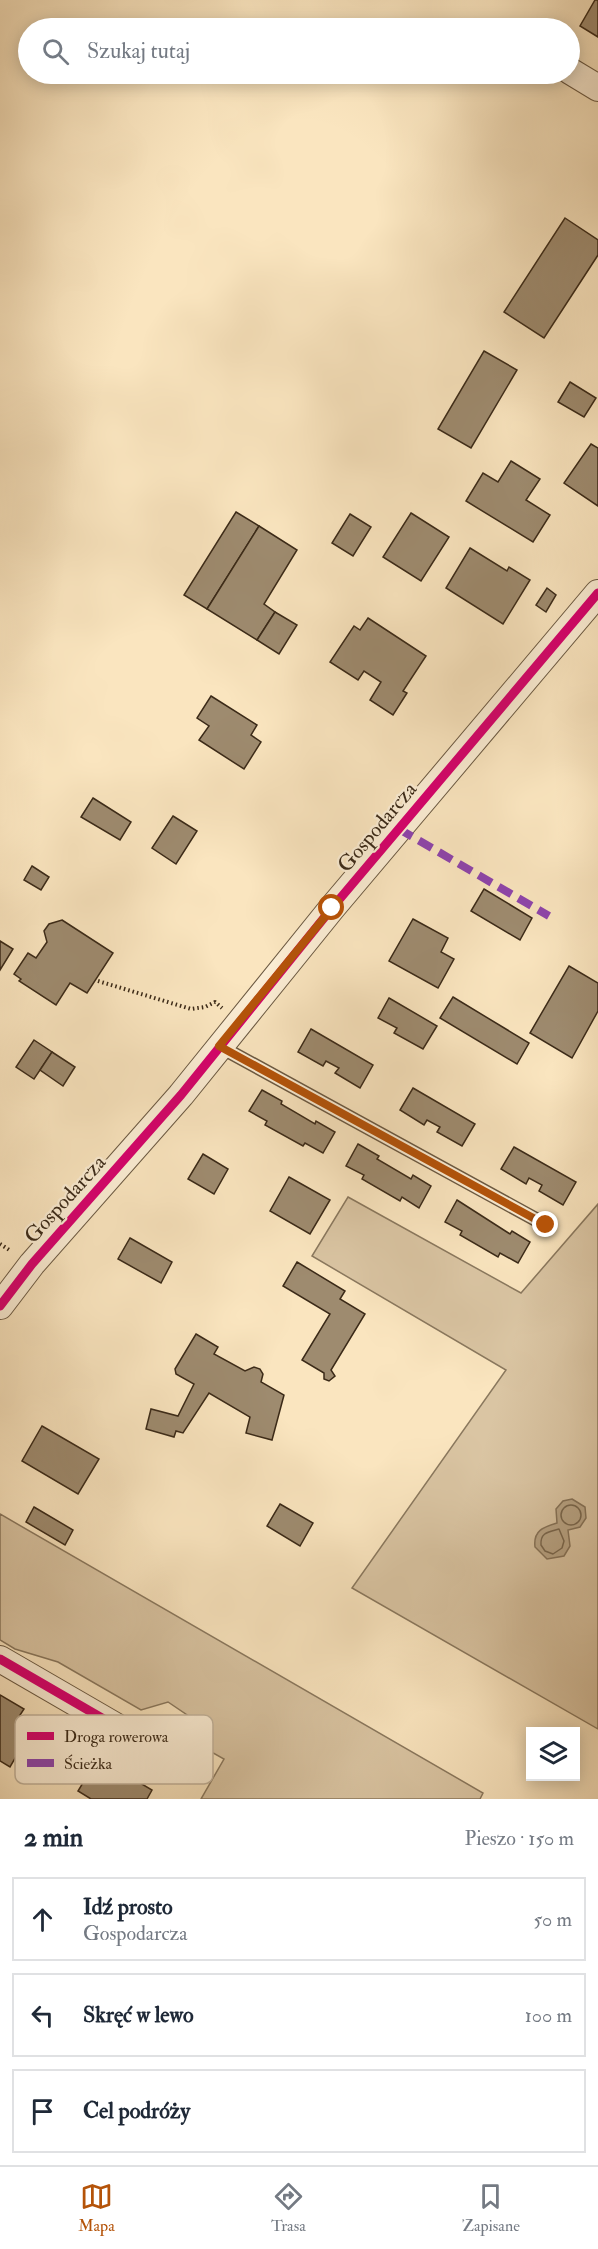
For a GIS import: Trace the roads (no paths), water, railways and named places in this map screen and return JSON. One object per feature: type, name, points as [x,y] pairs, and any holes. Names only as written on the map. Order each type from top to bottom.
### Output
[{"type":"street","points":[[580,77],[598,88]]},
{"type":"street","name":"Gospodarcza","points":[[0,1306],[32,1264],[181,1095],[240,1020],[598,593]]},
{"type":"street","points":[[0,1659],[97,1715]]},
{"type":"lane","points":[[219,1046],[546,1225]]},
{"type":"water","points":[[572,1499],[585,1507],[586,1518],[580,1527],[568,1530],[570,1546],[564,1556],[547,1559],[535,1547],[536,1537],[540,1530],[557,1523],[556,1509],[563,1501]]}]
